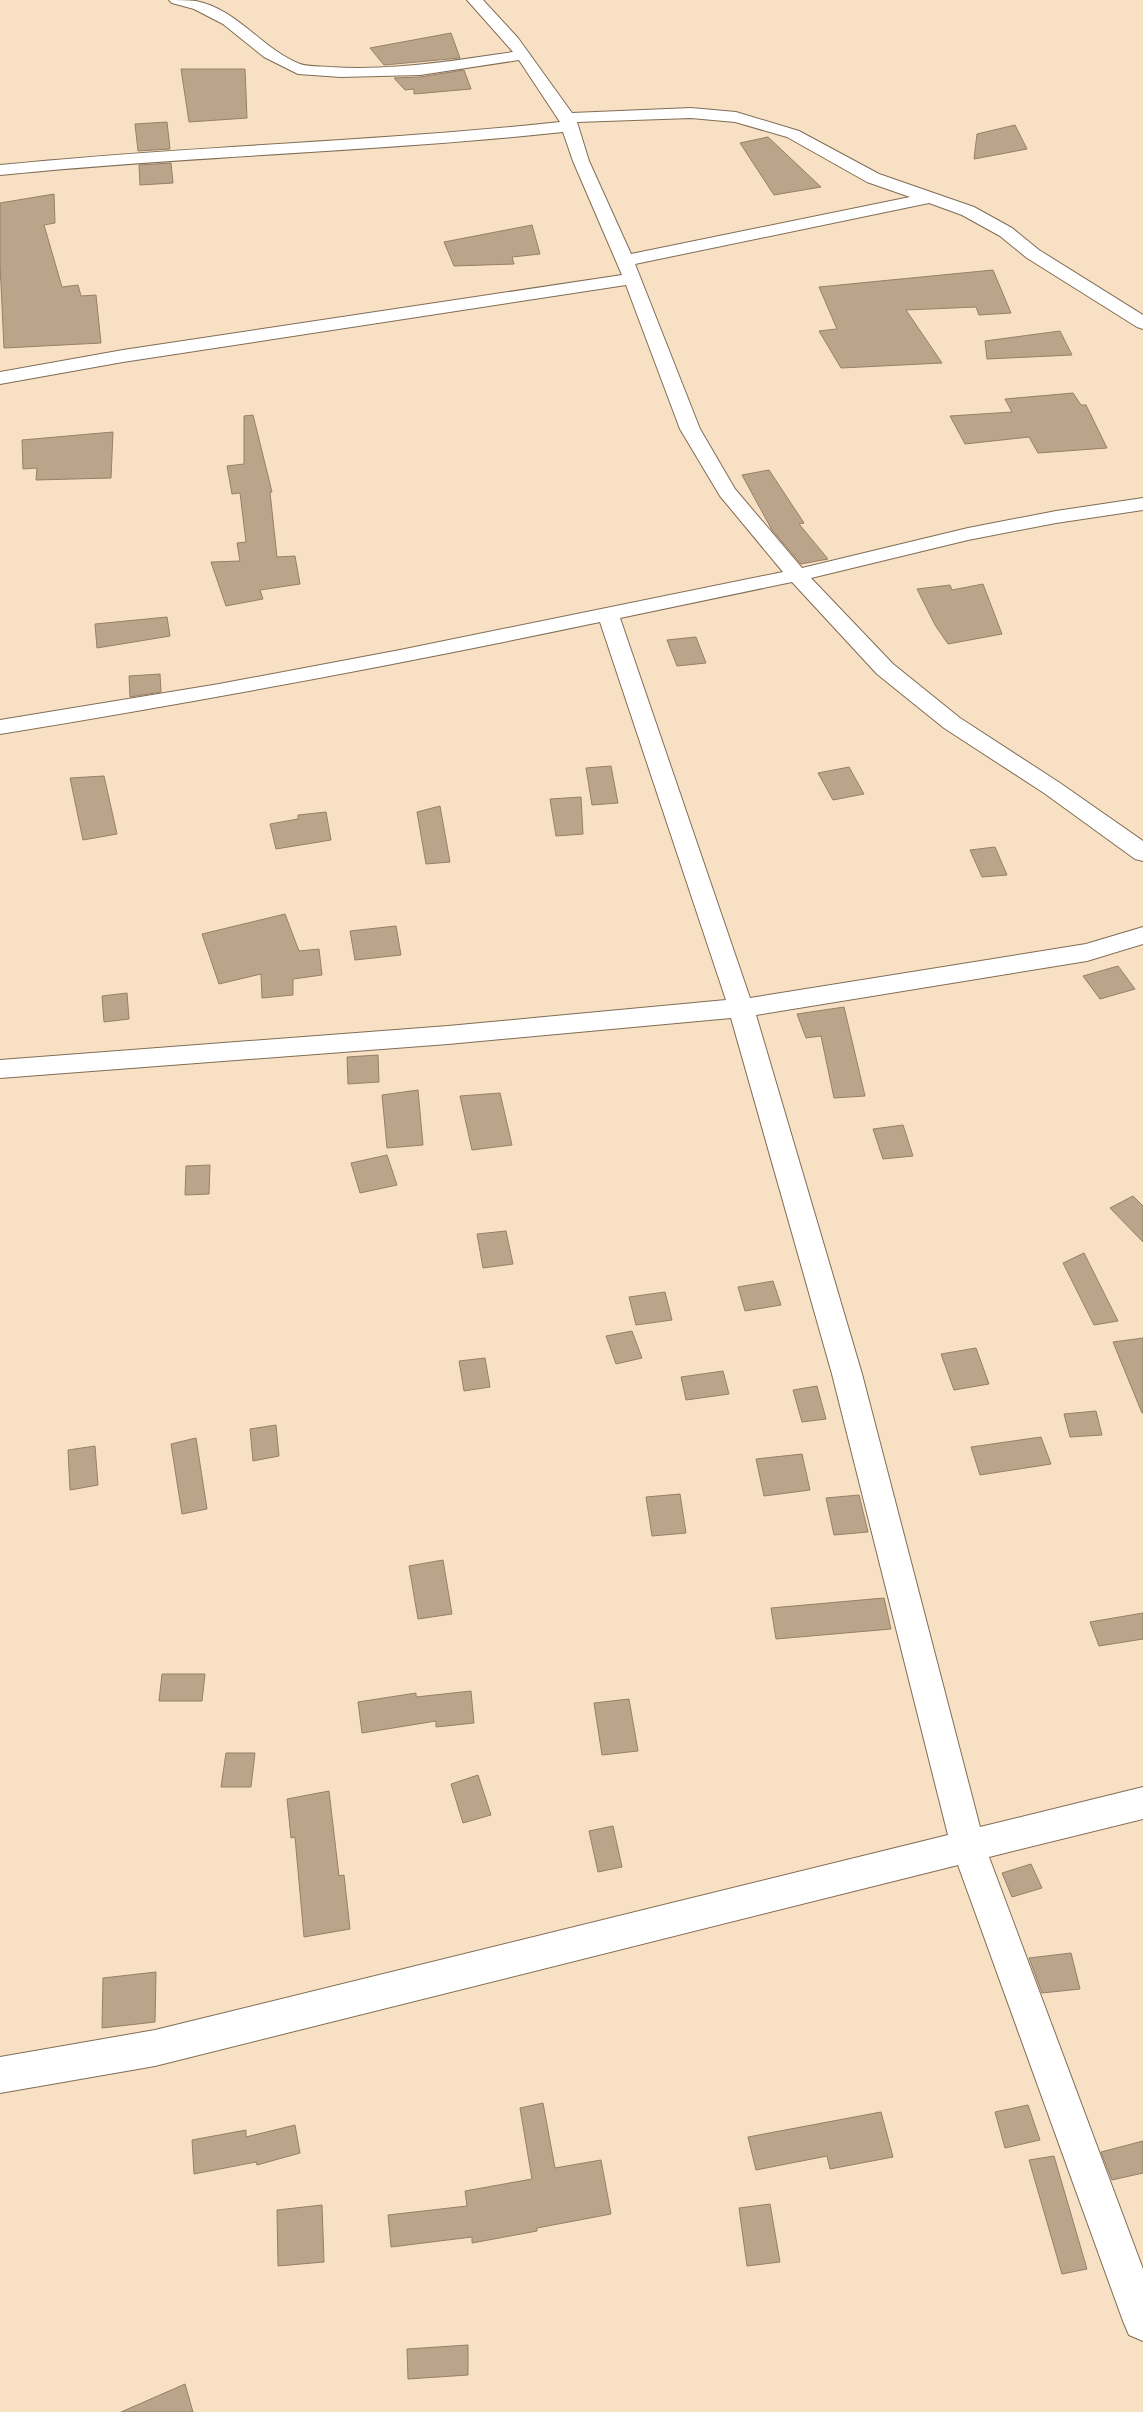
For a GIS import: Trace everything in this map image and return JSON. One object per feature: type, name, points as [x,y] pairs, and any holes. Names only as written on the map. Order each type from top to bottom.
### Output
[{"type":"street","points":[[177,0],[198,6],[228,21],[270,54],[298,68],[341,72],[420,70],[522,55]]},
{"type":"street","points":[[475,0],[513,41],[569,122],[581,161],[629,270],[690,430],[727,492],[797,575],[885,669],[945,717],[1052,788],[1143,852]]},
{"type":"street","points":[[0,170],[99,159],[463,138],[569,122],[691,113],[736,117],[793,134],[873,178],[968,211],[1006,232],[1033,254],[1143,323]]},
{"type":"street","points":[[0,378],[629,270],[930,198]]},
{"type":"street","points":[[0,727],[219,691],[400,657],[797,575],[978,532],[1056,517],[1143,504]]},
{"type":"street","points":[[608,614],[741,1008],[847,1374],[968,1847],[1143,2321]]},
{"type":"street","points":[[0,1069],[448,1036],[741,1008],[1087,952],[1143,935]]},
{"type":"street","points":[[0,2076],[155,2048],[1143,1804]]},
{"type":"building","points":[[451,33],[460,58],[384,65],[370,48]]},
{"type":"building","points":[[181,69],[245,69],[247,118],[189,122]]},
{"type":"building","points":[[464,70],[471,89],[414,94],[414,89],[405,90],[394,78],[420,77]]},
{"type":"building","points":[[167,122],[170,149],[138,151],[135,124]]},
{"type":"building","points":[[1015,125],[1027,149],[974,159],[977,134]]},
{"type":"building","points":[[768,137],[821,187],[774,195],[740,143]]},
{"type":"building","points":[[171,163],[173,183],[140,185],[139,165]]},
{"type":"building","points":[[54,194],[55,223],[44,225],[62,287],[78,285],[81,296],[96,295],[101,343],[4,348],[0,264],[0,203]]},
{"type":"building","points":[[532,225],[540,254],[512,257],[514,264],[454,266],[444,242]]},
{"type":"building","points":[[993,270],[1011,313],[979,315],[976,307],[906,310],[942,363],[841,368],[819,331],[837,329],[819,287]]},
{"type":"building","points":[[1060,331],[1072,355],[987,359],[985,341]]},
{"type":"building","points":[[1073,393],[1081,405],[1086,405],[1107,448],[1038,453],[1029,437],[965,444],[950,416],[1012,412],[1005,399]]},
{"type":"building","points":[[253,415],[272,492],[270,492],[277,557],[295,556],[300,584],[260,590],[263,599],[226,606],[211,562],[240,561],[237,543],[246,542],[240,493],[232,494],[227,466],[244,464],[244,416]]},
{"type":"building","points":[[113,432],[111,478],[36,480],[37,468],[23,469],[22,440]]},
{"type":"building","points":[[769,470],[804,523],[799,524],[828,559],[801,564],[772,530],[742,475]]},
{"type":"building","points":[[983,584],[1002,634],[948,644],[935,625],[917,589],[950,585],[952,590]]},
{"type":"building","points":[[167,617],[170,636],[97,648],[95,624]]},
{"type":"building","points":[[696,637],[706,663],[677,666],[667,640]]},
{"type":"building","points":[[160,674],[161,692],[130,697],[129,676]]},
{"type":"building","points":[[611,766],[618,803],[592,805],[586,768]]},
{"type":"building","points":[[849,767],[864,794],[833,800],[818,773]]},
{"type":"building","points":[[104,776],[117,834],[83,840],[70,778]]},
{"type":"building","points":[[581,797],[583,834],[556,836],[550,799]]},
{"type":"building","points":[[440,806],[450,862],[426,864],[417,812]]},
{"type":"building","points":[[326,812],[331,840],[276,849],[270,824],[298,819],[298,815]]},
{"type":"building","points":[[995,847],[1007,875],[982,877],[970,850]]},
{"type":"building","points":[[285,914],[299,951],[319,949],[322,975],[293,979],[293,995],[262,998],[261,974],[219,984],[202,934]]},
{"type":"building","points":[[396,926],[401,955],[355,960],[350,931]]},
{"type":"building","points":[[1118,966],[1135,989],[1100,999],[1083,976]]},
{"type":"building","points":[[127,993],[129,1019],[104,1022],[102,996]]},
{"type":"building","points":[[844,1007],[865,1096],[834,1098],[821,1036],[806,1038],[797,1014]]},
{"type":"building","points":[[378,1055],[379,1082],[348,1084],[347,1057]]},
{"type":"building","points":[[418,1090],[423,1145],[387,1148],[382,1095]]},
{"type":"building","points":[[500,1093],[512,1145],[472,1150],[460,1096]]},
{"type":"building","points":[[903,1125],[913,1156],[883,1159],[873,1129]]},
{"type":"building","points":[[387,1155],[397,1185],[360,1193],[351,1163]]},
{"type":"building","points":[[210,1165],[209,1194],[185,1195],[186,1166]]},
{"type":"building","points":[[1133,1196],[1143,1206],[1143,1242],[1110,1208]]},
{"type":"building","points":[[506,1231],[513,1264],[483,1268],[477,1234]]},
{"type":"building","points":[[1084,1253],[1118,1321],[1094,1325],[1063,1263]]},
{"type":"building","points":[[773,1281],[781,1305],[745,1311],[738,1287]]},
{"type":"building","points":[[665,1292],[672,1320],[636,1325],[629,1297]]},
{"type":"building","points":[[632,1331],[642,1358],[616,1364],[606,1336]]},
{"type":"building","points":[[1143,1338],[1143,1413],[1142,1413],[1113,1342]]},
{"type":"building","points":[[976,1348],[989,1384],[954,1390],[941,1354]]},
{"type":"building","points":[[485,1358],[490,1387],[464,1391],[459,1361]]},
{"type":"building","points":[[723,1371],[729,1394],[686,1400],[681,1377]]},
{"type":"building","points":[[817,1386],[826,1419],[802,1422],[793,1390]]},
{"type":"building","points":[[1096,1411],[1102,1435],[1070,1437],[1064,1414]]},
{"type":"building","points":[[276,1425],[279,1456],[253,1461],[250,1429]]},
{"type":"building","points":[[1041,1437],[1051,1464],[980,1475],[971,1447]]},
{"type":"building","points":[[196,1438],[207,1509],[182,1514],[171,1444]]},
{"type":"building","points":[[95,1446],[98,1485],[70,1490],[68,1450]]},
{"type":"building","points":[[802,1454],[810,1490],[764,1496],[756,1459]]},
{"type":"building","points":[[680,1494],[686,1533],[652,1536],[646,1497]]},
{"type":"building","points":[[859,1495],[868,1532],[834,1535],[826,1498]]},
{"type":"building","points":[[443,1560],[452,1614],[418,1619],[409,1566]]},
{"type":"building","points":[[884,1598],[891,1629],[776,1639],[771,1608]]},
{"type":"building","points":[[1143,1613],[1143,1639],[1099,1646],[1090,1622]]},
{"type":"building","points":[[162,1674],[205,1674],[202,1701],[159,1701]]},
{"type":"building","points":[[471,1691],[474,1723],[436,1727],[436,1721],[362,1733],[358,1702],[416,1693],[416,1697]]},
{"type":"building","points":[[629,1699],[638,1751],[602,1755],[594,1703]]},
{"type":"building","points":[[226,1753],[255,1753],[251,1787],[221,1787]]},
{"type":"building","points":[[478,1775],[491,1815],[463,1823],[451,1784]]},
{"type":"building","points":[[329,1791],[339,1876],[344,1875],[350,1929],[304,1937],[295,1837],[291,1838],[287,1799]]},
{"type":"building","points":[[613,1826],[622,1867],[598,1872],[589,1831]]},
{"type":"building","points":[[1031,1864],[1042,1888],[1012,1897],[1002,1873]]},
{"type":"building","points":[[1071,1953],[1080,1989],[1042,1993],[1029,1958]]},
{"type":"building","points":[[156,1972],[155,2022],[102,2028],[103,1978]]},
{"type":"building","points":[[543,2103],[555,2168],[601,2160],[611,2214],[537,2228],[537,2231],[472,2243],[472,2237],[391,2247],[388,2215],[467,2206],[465,2191],[532,2179],[520,2108]]},
{"type":"building","points":[[1028,2105],[1040,2140],[1005,2148],[995,2112]]},
{"type":"building","points":[[881,2112],[893,2157],[830,2169],[827,2156],[756,2170],[748,2137]]},
{"type":"building","points":[[295,2125],[300,2153],[257,2165],[256,2162],[194,2174],[192,2140],[246,2130],[246,2137]]},
{"type":"building","points":[[1143,2141],[1143,2173],[1112,2180],[1101,2152]]},
{"type":"building","points":[[1054,2156],[1087,2269],[1062,2274],[1029,2160]]},
{"type":"building","points":[[770,2204],[780,2262],[747,2266],[739,2208]]},
{"type":"building","points":[[322,2205],[324,2262],[278,2266],[277,2210]]},
{"type":"building","points":[[468,2345],[468,2375],[408,2379],[407,2349]]},
{"type":"building","points":[[185,2384],[193,2412],[121,2412]]}]
